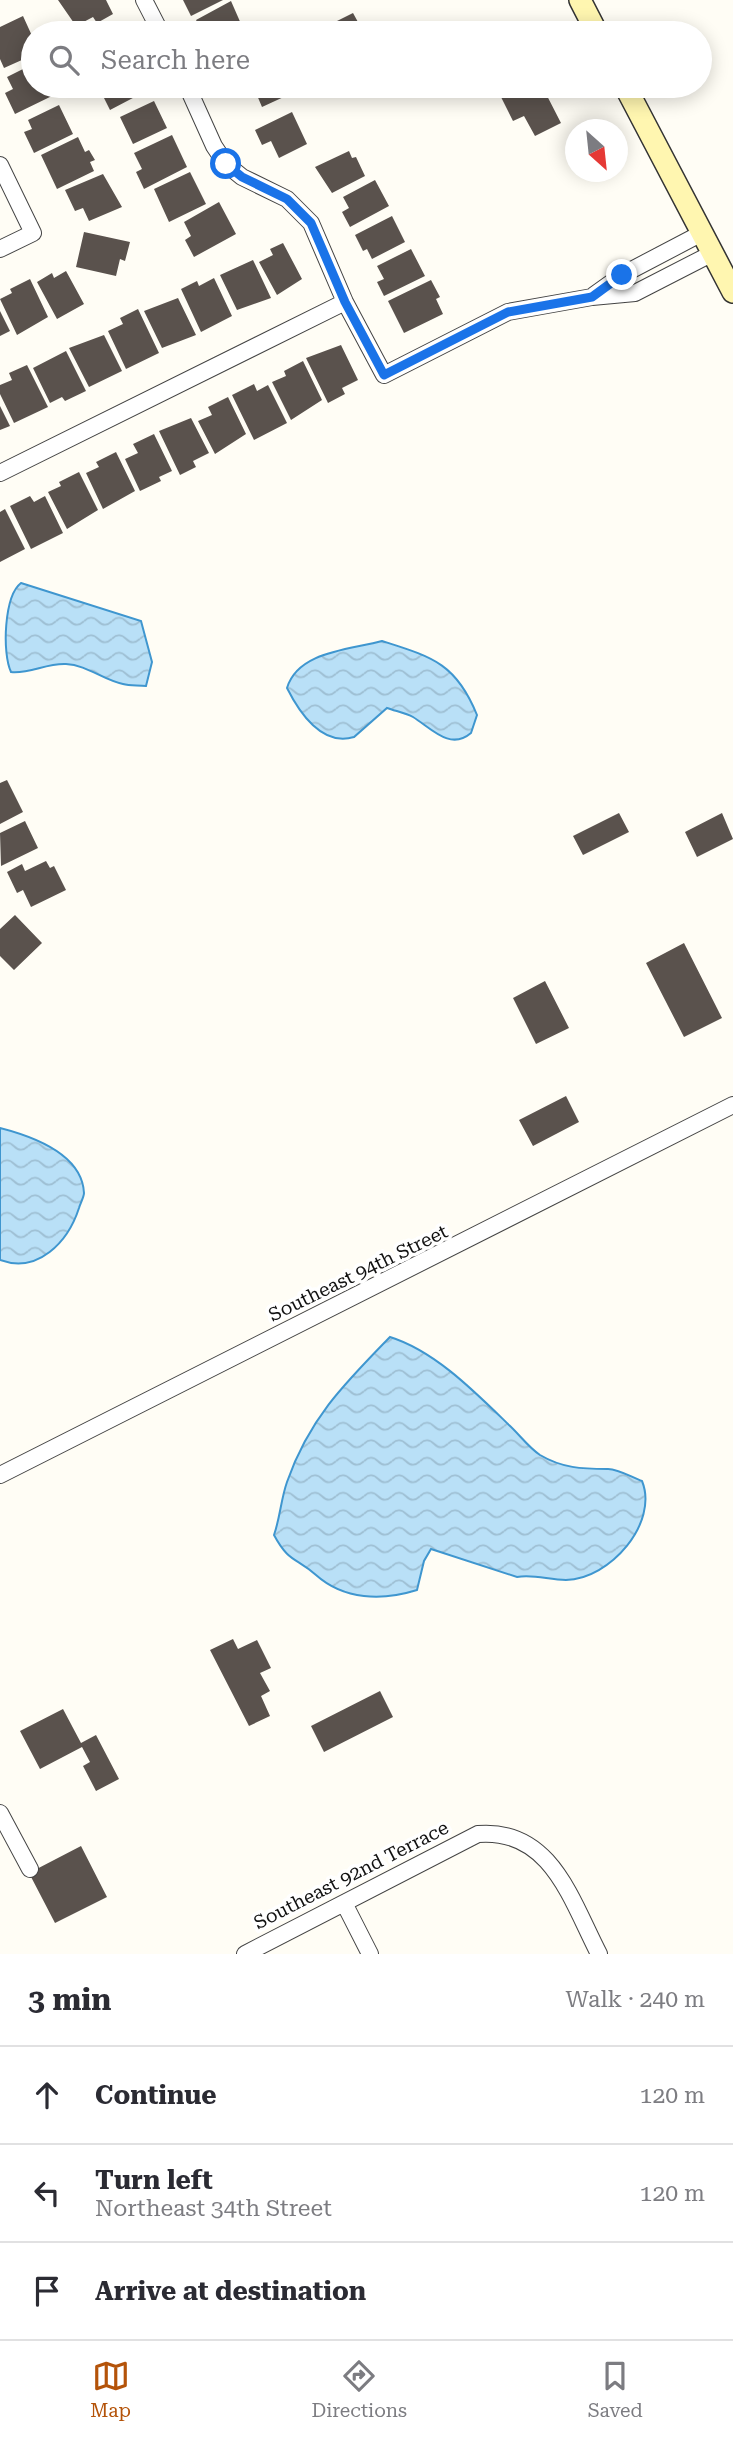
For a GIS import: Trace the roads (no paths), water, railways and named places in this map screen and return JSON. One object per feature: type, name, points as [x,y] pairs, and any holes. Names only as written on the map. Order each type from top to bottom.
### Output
[{"type":"main road","points":[[580,0],[591,21]]},
{"type":"main road","points":[[631,98],[733,292]]},
{"type":"street","points":[[145,0],[155,21]]},
{"type":"street","points":[[192,98],[214,146],[226,164],[242,177],[287,199],[311,223],[345,302],[384,375],[508,312],[592,297],[635,293],[713,253]]},
{"type":"street","points":[[0,165],[33,233],[0,248]]},
{"type":"street","points":[[592,297],[622,275],[702,233]]},
{"type":"street","points":[[0,473],[345,302]]},
{"type":"street","name":"Southeast 94th Street","points":[[0,1475],[733,1105]]},
{"type":"street","points":[[0,1813],[30,1868]]},
{"type":"street","name":"Southeast 92nd Terrace","points":[[244,1954],[478,1834],[496,1832],[527,1843],[554,1866],[598,1954]]},
{"type":"street","points":[[344,1903],[370,1954]]},
{"type":"water","points":[[21,583],[141,621],[152,662],[146,686],[116,682],[81,667],[66,664],[11,672],[6,652],[6,625],[11,600]]},
{"type":"water","points":[[382,641],[428,658],[451,673],[469,698],[477,715],[471,733],[456,740],[448,739],[410,716],[387,708],[354,737],[342,739],[322,732],[305,717],[287,688],[302,666],[327,654]]},
{"type":"water","points":[[0,1128],[40,1142],[65,1157],[81,1179],[84,1193],[74,1221],[59,1243],[39,1259],[27,1263],[0,1260]]},
{"type":"water","points":[[390,1337],[423,1352],[454,1374],[540,1455],[572,1467],[615,1470],[642,1481],[645,1497],[643,1514],[637,1531],[627,1546],[599,1570],[566,1580],[517,1577],[431,1549],[424,1561],[417,1590],[377,1597],[351,1594],[339,1589],[289,1555],[274,1535],[285,1488],[296,1460],[317,1421]]}]
